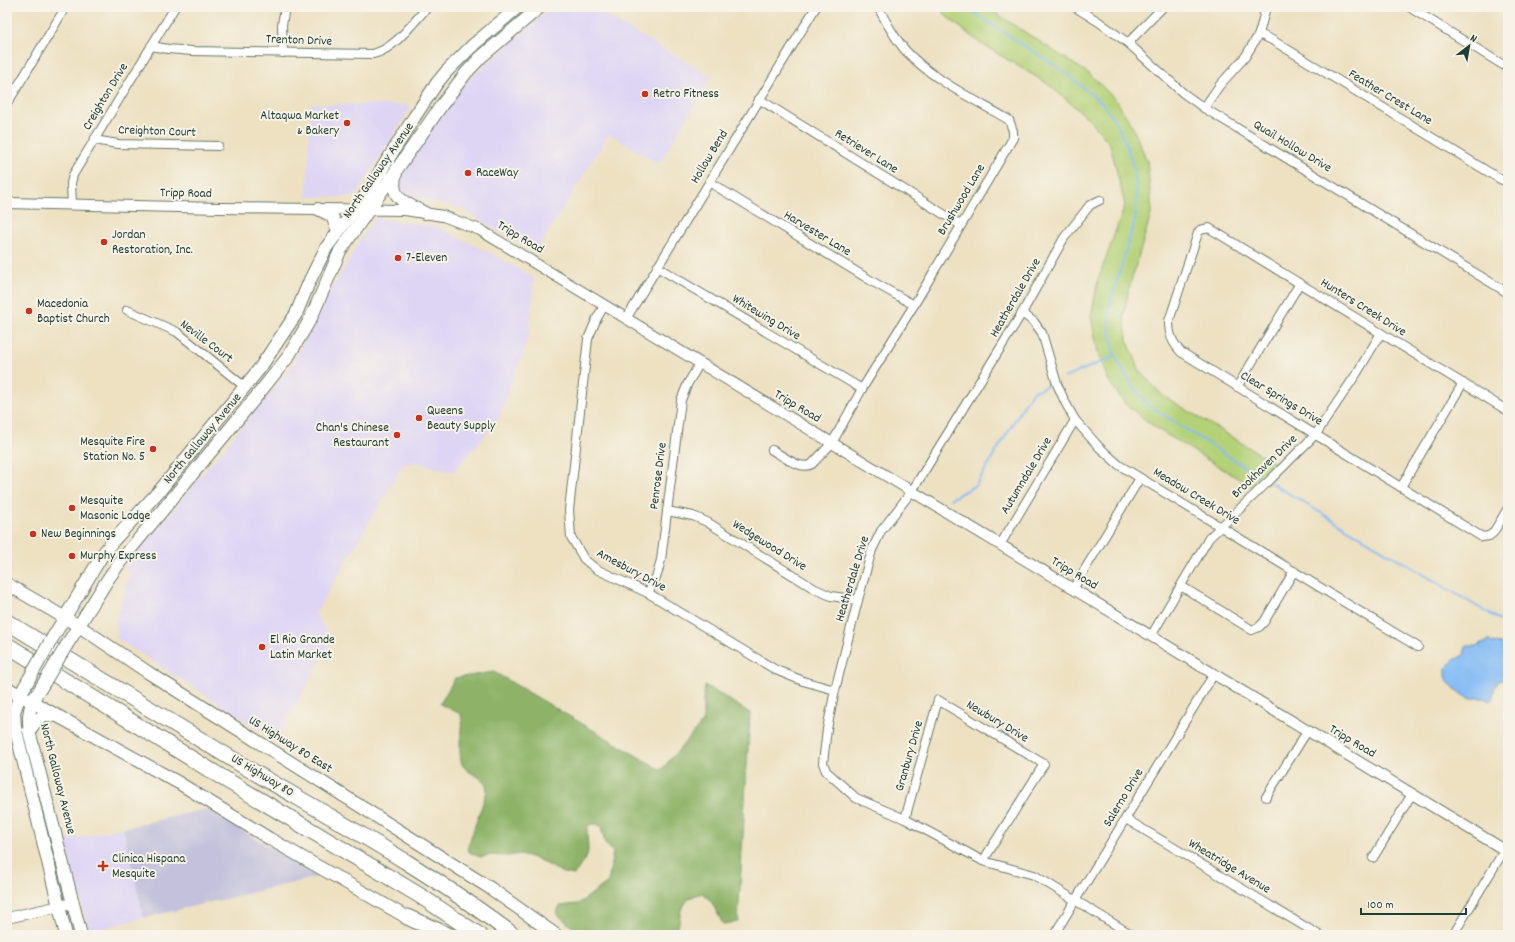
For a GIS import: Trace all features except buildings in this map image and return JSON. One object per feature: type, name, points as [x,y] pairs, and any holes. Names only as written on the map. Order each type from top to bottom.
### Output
[{"type":"highway","name":"US Highway 80","points":[[7,622],[246,767],[425,873],[487,914],[513,935]]},
{"type":"highway","name":"US Highway 80","points":[[7,645],[230,782],[420,895],[479,935]]},
{"type":"highway","points":[[407,917],[448,935]]},
{"type":"main road","name":"North Galloway Avenue","points":[[66,935],[18,741],[14,712],[20,695],[64,617],[110,545],[161,489],[233,402],[260,368],[286,331],[296,314],[310,280],[326,248],[356,209],[382,171],[422,105],[446,72],[518,7]]},
{"type":"main road","name":"North Galloway Avenue","points":[[81,935],[30,731],[28,715],[32,702],[116,567],[284,362],[311,318],[340,251],[441,106],[459,82],[481,57],[540,7]]},
{"type":"main road","points":[[492,29],[500,40]]},
{"type":"main road","points":[[398,168],[393,182],[397,196],[403,202],[425,213]]},
{"type":"main road","points":[[318,209],[332,216],[338,231]]},
{"type":"main road","points":[[245,387],[256,398]]},
{"type":"main road","points":[[233,402],[245,411]]},
{"type":"main road","points":[[161,489],[172,498]]},
{"type":"main road","name":"US Highway 80 East","points":[[7,584],[79,626],[243,732],[490,888],[556,935]]},
{"type":"main road","points":[[7,688],[179,783],[270,839],[436,935]]},
{"type":"main road","points":[[7,702],[18,741],[28,754],[40,793],[47,801]]},
{"type":"main road","points":[[30,731],[40,717],[45,714],[60,717]]},
{"type":"street","name":"Creighton Drive","points":[[72,204],[71,182],[73,175],[175,7]]},
{"type":"street","points":[[283,53],[282,25],[285,7]]},
{"type":"street","name":"Trenton Drive","points":[[151,46],[192,51],[373,54],[381,52],[394,44],[428,7]]},
{"type":"street","name":"Hollow Bend","points":[[626,319],[816,7]]},
{"type":"street","name":"Brushwood Lane","points":[[772,450],[799,465],[809,466],[832,443],[862,389],[914,305],[1013,138],[1012,126],[1009,120],[934,76],[905,50],[890,29],[878,7]]},
{"type":"street","name":"Quail Hollow Drive","points":[[1075,7],[1128,43],[1183,93],[1204,108],[1508,293]]},
{"type":"street","points":[[1128,43],[1163,7]]},
{"type":"street","points":[[1204,108],[1219,86],[1245,57],[1259,34],[1266,7]]},
{"type":"street","points":[[1409,7],[1508,68]]},
{"type":"street","points":[[7,104],[62,13]]},
{"type":"street","name":"Feather Crest Lane","points":[[1259,34],[1272,40],[1500,179],[1508,182]]},
{"type":"street","name":"Retriever Lane","points":[[759,99],[961,224]]},
{"type":"street","name":"Creighton Court","points":[[96,138],[100,141],[118,144],[218,146]]},
{"type":"street","name":"Harvester Lane","points":[[709,182],[875,283],[914,305]]},
{"type":"street","name":"Heatherdale Drive","points":[[1100,200],[1090,205],[1064,238],[1022,313],[912,491],[880,531],[872,550],[835,690],[827,729],[823,763],[826,771],[856,798],[905,819],[984,861],[1034,875],[1132,935]]},
{"type":"street","name":"Tripp Road","points":[[7,203],[405,210],[443,216],[480,230],[1506,850]]},
{"type":"street","name":"Hunters Creek Drive","points":[[1205,228],[1209,228],[1508,411]]},
{"type":"street","name":"Clear Springs Drive","points":[[1205,228],[1200,230],[1198,233],[1169,321],[1169,332],[1172,342],[1181,352],[1482,537],[1489,536],[1493,533],[1508,508]]},
{"type":"street","name":"Whitewing Drive","points":[[657,267],[862,389]]},
{"type":"street","points":[[1237,387],[1300,283]]},
{"type":"street","name":"Amesbury Drive","points":[[604,306],[588,339],[569,510],[570,537],[584,560],[596,569],[648,593],[776,670],[803,681],[835,690]]},
{"type":"street","name":"Neville Court","points":[[127,310],[178,332],[245,387]]},
{"type":"street","name":"Meadow Creek Drive","points":[[1022,313],[1034,322],[1042,333],[1057,384],[1065,402],[1076,420],[1099,447],[1119,465],[1418,647]]},
{"type":"street","name":"Brookhaven Drive","points":[[1151,636],[1210,538],[1316,434],[1357,373],[1381,333]]},
{"type":"street","name":"Penrose Drive","points":[[648,593],[657,575],[661,560],[681,400],[688,383],[700,363]]},
{"type":"street","points":[[1401,487],[1463,383]]},
{"type":"street","name":"Autumndale Drive","points":[[1000,545],[1076,420]]},
{"type":"street","points":[[1073,589],[1140,478]]},
{"type":"street","name":"Wedgewood Drive","points":[[667,511],[693,516],[707,522],[815,589],[831,596],[858,600]]},
{"type":"street","points":[[1181,586],[1252,630],[1259,627],[1264,622],[1294,571]]},
{"type":"street","name":"Salerno Drive","points":[[1054,935],[1214,674]]},
{"type":"street","name":"Granbury Drive","points":[[905,819],[938,700]]},
{"type":"street","name":"Newbury Drive","points":[[938,700],[1044,764],[984,861]]},
{"type":"street","points":[[1266,797],[1308,730]]},
{"type":"street","points":[[1373,858],[1412,794]]},
{"type":"street","name":"Wheatridge Avenue","points":[[1126,819],[1319,935]]},
{"type":"street","points":[[1453,935],[1506,850]]},
{"type":"street","points":[[7,918],[73,903]]},
{"type":"shaded area","points":[[552,7],[591,7],[712,77],[659,164],[609,134],[535,253],[462,209],[406,195],[398,183],[438,119],[468,80]]},
{"type":"shaded area","points":[[310,104],[410,105],[411,107],[355,197],[307,197]]},
{"type":"shaded area","points":[[375,218],[437,227],[496,256],[534,278],[529,335],[498,421],[453,472],[414,462],[403,465],[315,614],[332,640],[276,740],[116,638],[118,635],[115,623],[130,573],[124,569],[291,367],[335,283],[366,230]]},
{"type":"shaded area","points":[[206,809],[318,877],[144,918],[123,828]]},
{"type":"shaded area","points":[[123,828],[144,918],[89,931],[65,841]]},
{"type":"green space","points":[[940,7],[986,7],[1091,75],[1117,101],[1132,126],[1147,161],[1152,211],[1129,288],[1124,316],[1127,339],[1140,371],[1162,395],[1278,465],[1252,487],[1156,428],[1125,404],[1108,380],[1098,352],[1091,317],[1098,280],[1125,205],[1110,144],[1088,118],[1048,84],[980,43],[946,16]]},
{"type":"green space","points":[[494,672],[661,770],[703,722],[705,685],[750,713],[738,922],[723,924],[711,901],[702,893],[689,898],[681,910],[677,935],[581,935],[556,913],[560,906],[578,904],[608,882],[613,852],[605,843],[601,827],[596,824],[591,824],[587,828],[587,856],[574,875],[563,873],[537,859],[520,854],[480,857],[469,852],[468,846],[487,791],[484,782],[468,771],[462,764],[460,749],[461,714],[440,704],[455,678]]},
{"type":"water","points":[[1488,640],[1492,643],[1508,646],[1508,680],[1500,680],[1495,686],[1492,700],[1489,701],[1484,698],[1468,698],[1449,683],[1446,676],[1446,668],[1454,660],[1464,655],[1466,646],[1480,646],[1481,643],[1486,643]]},
{"type":"waterway","points":[[969,7],[977,15],[1063,71],[1102,103],[1117,124],[1128,150],[1135,173],[1137,198],[1135,220],[1110,304],[1109,325],[1115,356],[1132,386],[1148,405],[1267,481]]},
{"type":"waterway","points":[[1064,378],[1115,356]]},
{"type":"waterway","points":[[950,499],[976,485],[1032,392],[1049,385]]},
{"type":"waterway","points":[[1271,483],[1508,625]]},
{"type":"place","name":"Retro Fitness","points":[[645,94]]},
{"type":"place","name":"Altaqwa Market & Bakery","points":[[347,123]]},
{"type":"place","name":"RaceWay","points":[[468,173]]},
{"type":"place","name":"Jordan Restoration, Inc.","points":[[104,242]]},
{"type":"place","name":"7-Eleven","points":[[398,258]]},
{"type":"place","name":"Macedonia Baptist Church","points":[[29,311]]},
{"type":"place","name":"Queens Beauty Supply","points":[[419,418]]},
{"type":"place","name":"Chan's Chinese Restaurant","points":[[397,435]]},
{"type":"place","name":"Mesquite Fire Station No. 5","points":[[153,449]]},
{"type":"place","name":"Mesquite Masonic Lodge","points":[[72,508]]},
{"type":"place","name":"New Beginnings","points":[[33,534]]},
{"type":"place","name":"Murphy Express","points":[[72,556]]},
{"type":"place","name":"El Rio Grande Latin Market","points":[[262,647]]},
{"type":"place","name":"Clinica Hispana Mesquite","points":[[103,866]]}]
